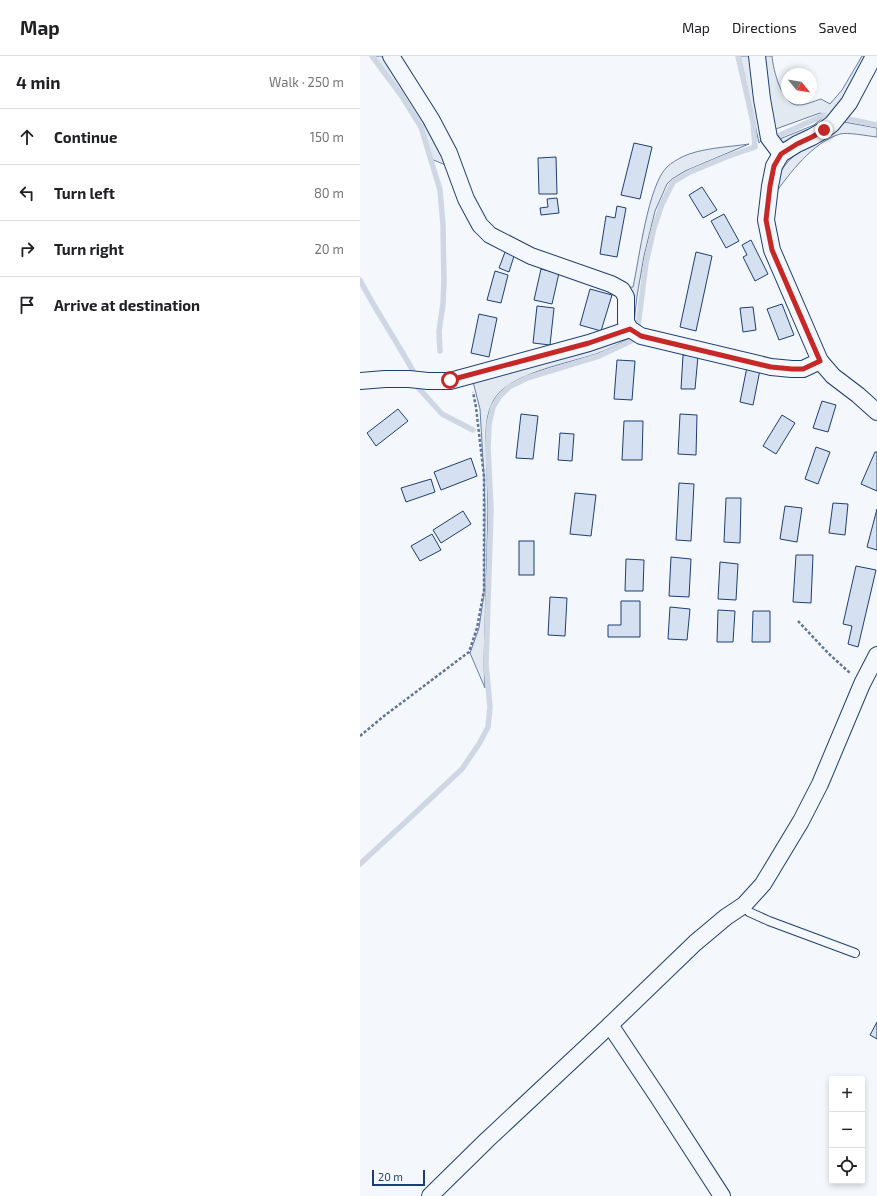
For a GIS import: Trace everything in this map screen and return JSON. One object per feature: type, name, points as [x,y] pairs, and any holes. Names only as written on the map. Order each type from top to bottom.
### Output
[{"type":"street","points":[[391,56],[431,119],[448,153],[466,199],[480,225],[490,235],[531,256],[611,284],[622,290],[626,297],[626,322],[630,329],[641,336],[771,367],[803,369],[820,361]]},
{"type":"street","points":[[757,56],[768,138],[781,154]]},
{"type":"street","points":[[874,56],[849,103],[832,124],[781,154],[774,166],[766,220],[772,250],[820,361],[833,376],[877,412]]},
{"type":"street","points":[[360,381],[409,379],[428,381],[450,380],[589,343],[630,329]]},
{"type":"street","points":[[430,1196],[487,1140],[610,1026],[695,943],[726,917],[744,905],[763,884],[801,822],[820,784],[862,684],[877,654]]},
{"type":"street","points":[[610,1026],[722,1196]]},
{"type":"lane","points":[[744,905],[750,912],[769,921],[855,953]]},
{"type":"path","points":[[360,736],[469,652],[477,628],[484,590],[484,477],[476,407],[468,376]]},
{"type":"path","points":[[798,621],[828,653],[862,684]]},
{"type":"shaded area","points":[[374,56],[389,56],[453,168],[431,159],[422,126],[402,94]]},
{"type":"shaded area","points":[[740,56],[750,56],[760,124],[761,141],[759,143]]},
{"type":"shaded area","points":[[764,56],[772,56],[776,78],[781,89],[781,104],[799,105],[817,104],[817,100],[821,99],[830,104],[842,90],[862,56],[869,56],[833,116],[780,146],[775,141],[814,125],[826,115],[820,113],[773,130]]},
{"type":"shaded area","points":[[844,122],[877,128],[877,137],[840,134],[830,138],[811,151],[802,160],[774,195],[778,177],[790,159],[807,145]]},
{"type":"shaded area","points":[[749,144],[685,171],[667,184],[655,211],[644,256],[634,324],[626,288],[633,287],[649,206],[660,176],[670,164],[689,154]]},
{"type":"shaded area","points":[[632,337],[600,352],[543,370],[516,381],[505,387],[491,404],[486,431],[488,510],[484,664],[485,688],[470,653],[479,628],[484,594],[485,510],[480,409],[472,378]]},
{"type":"building","points":[[634,143],[652,147],[640,199],[621,195]]},
{"type":"building","points":[[556,157],[557,194],[539,194],[538,158]]},
{"type":"building","points":[[702,187],[717,210],[703,218],[689,195]]},
{"type":"building","points":[[557,198],[559,213],[541,215],[540,208],[548,207],[547,199]]},
{"type":"building","points":[[617,206],[626,208],[617,257],[600,254],[606,216],[615,218]]},
{"type":"building","points":[[724,214],[739,241],[726,248],[711,221]]},
{"type":"building","points":[[751,240],[768,274],[755,281],[743,257],[747,255],[742,245]]},
{"type":"building","points":[[505,252],[514,256],[509,272],[499,268]]},
{"type":"building","points":[[696,252],[712,256],[696,331],[680,327]]},
{"type":"building","points":[[541,269],[559,273],[552,304],[534,300]]},
{"type":"building","points":[[495,271],[508,275],[501,303],[487,300]]},
{"type":"building","points":[[590,289],[612,295],[601,331],[580,325]]},
{"type":"building","points":[[782,304],[794,335],[779,340],[767,309]]},
{"type":"building","points":[[537,306],[554,308],[550,345],[533,343]]},
{"type":"building","points":[[753,307],[756,330],[743,332],[740,308]]},
{"type":"building","points":[[479,314],[497,318],[489,357],[471,353]]},
{"type":"building","points":[[683,355],[698,356],[695,389],[681,389]]},
{"type":"building","points":[[617,360],[635,361],[632,400],[614,399]]},
{"type":"building","points":[[747,367],[760,370],[753,405],[740,402]]},
{"type":"building","points":[[822,401],[836,405],[828,432],[813,428]]},
{"type":"building","points":[[398,409],[408,421],[376,446],[367,433]]},
{"type":"building","points":[[521,414],[538,416],[533,459],[516,458]]},
{"type":"building","points":[[680,414],[697,415],[696,455],[678,454]]},
{"type":"building","points":[[782,415],[795,423],[776,454],[763,446]]},
{"type":"building","points":[[624,421],[643,421],[642,460],[622,460]]},
{"type":"building","points":[[560,433],[574,434],[572,461],[558,460]]},
{"type":"building","points":[[816,447],[830,452],[818,484],[805,479]]},
{"type":"building","points":[[875,452],[877,452],[877,491],[861,484]]},
{"type":"building","points":[[471,458],[477,476],[441,490],[434,472]]},
{"type":"building","points":[[431,479],[435,492],[406,502],[401,488]]},
{"type":"building","points":[[679,483],[694,484],[691,541],[676,540]]},
{"type":"building","points":[[575,493],[596,495],[591,536],[570,534]]},
{"type":"building","points":[[726,498],[741,498],[740,543],[724,542]]},
{"type":"building","points":[[833,503],[848,504],[845,535],[829,533]]},
{"type":"building","points":[[785,506],[802,508],[797,542],[780,539]]},
{"type":"building","points":[[877,509],[877,550],[867,547]]},
{"type":"building","points":[[463,511],[471,524],[441,543],[433,530]]},
{"type":"building","points":[[432,534],[441,550],[420,561],[411,546]]},
{"type":"building","points":[[519,541],[534,541],[534,575],[519,575]]},
{"type":"building","points":[[796,555],[813,555],[811,603],[793,602]]},
{"type":"building","points":[[671,557],[691,559],[689,597],[669,596]]},
{"type":"building","points":[[626,559],[644,560],[643,591],[625,591]]},
{"type":"building","points":[[720,562],[738,564],[736,600],[718,599]]},
{"type":"building","points":[[856,566],[876,570],[858,647],[848,644],[852,626],[843,624]]},
{"type":"building","points":[[550,597],[567,598],[565,636],[548,635]]},
{"type":"building","points":[[621,601],[640,601],[640,637],[608,637],[608,625],[621,625]]},
{"type":"building","points":[[670,607],[690,609],[687,640],[668,639]]},
{"type":"building","points":[[718,610],[735,611],[733,642],[717,642]]},
{"type":"building","points":[[753,611],[770,611],[770,642],[752,642]]},
{"type":"building","points":[[877,1022],[877,1039],[870,1035]]},
{"type":"waterway","points":[[372,56],[401,95],[421,127],[440,190],[443,225],[444,281],[443,304],[439,331],[440,351]]},
{"type":"waterway","points":[[638,326],[646,263],[654,228],[662,204],[673,182],[690,172],[755,147],[753,122],[738,56]]},
{"type":"waterway","points":[[776,137],[824,115]]},
{"type":"waterway","points":[[848,119],[877,125]]},
{"type":"waterway","points":[[360,280],[413,371]]},
{"type":"waterway","points":[[360,864],[462,769],[479,744],[488,727],[490,707],[486,664],[491,510],[488,448],[489,424],[493,407],[499,397],[509,387],[527,378],[599,356],[633,340]]},
{"type":"waterway","points":[[415,384],[442,414],[473,430]]},
{"type":"route","points":[[450,380],[589,343],[630,329],[641,336],[771,367],[803,369],[820,361],[772,250],[766,220],[774,166],[781,154],[824,130]]}]
